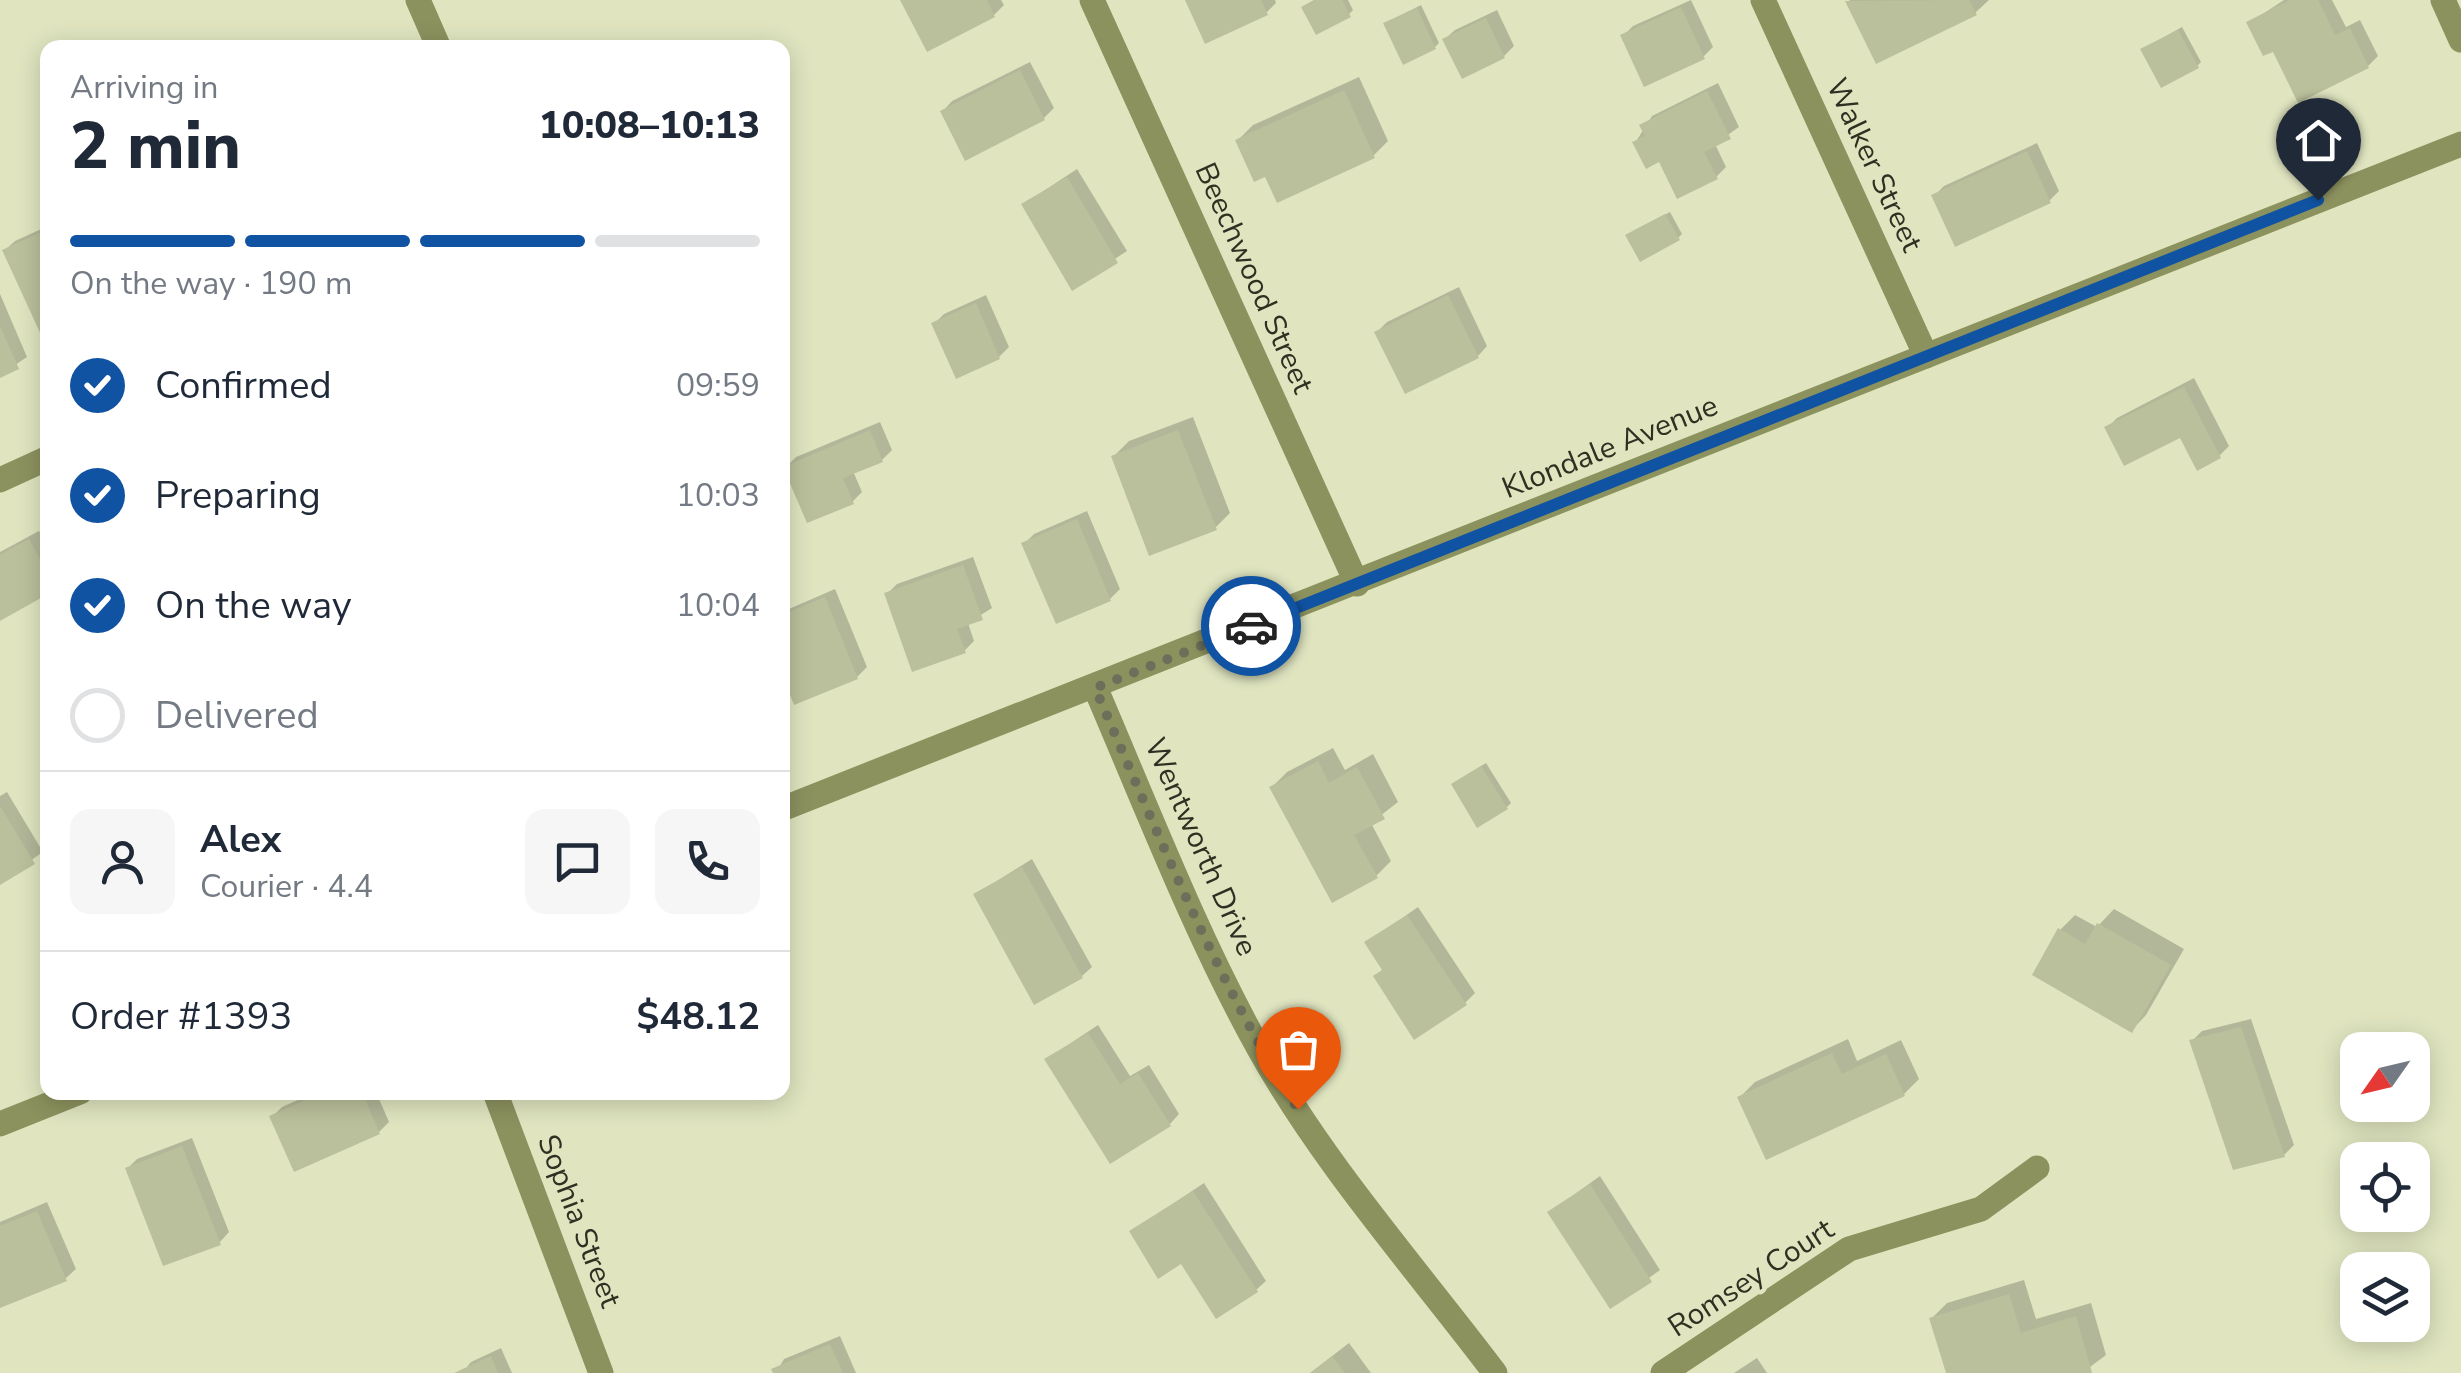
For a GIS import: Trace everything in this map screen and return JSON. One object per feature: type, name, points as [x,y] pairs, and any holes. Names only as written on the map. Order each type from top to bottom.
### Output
[{"type":"street","points":[[418,0],[436,40]]},
{"type":"street","name":"Beechwood Street","points":[[1092,0],[1357,584]]},
{"type":"street","name":"Walker Street","points":[[1763,0],[1926,356]]},
{"type":"street","points":[[2443,0],[2461,40]]},
{"type":"street","name":"Klondale Avenue","points":[[790,806],[2461,144]]},
{"type":"street","points":[[0,480],[40,462]]},
{"type":"street","name":"Wentworth Drive","points":[[1095,688],[1209,949],[1259,1049],[1318,1139],[1496,1373]]},
{"type":"street","points":[[0,1124],[60,1100]]},
{"type":"street","name":"Sophia Street","points":[[498,1100],[602,1373]]},
{"type":"street","name":"Romsey Court","points":[[1663,1373],[1849,1249],[1981,1209],[2037,1168]]},
{"type":"building","points":[[900,0],[987,0],[995,17],[927,52]]},
{"type":"building","points":[[1185,0],[1261,0],[1268,15],[1205,44]]},
{"type":"building","points":[[1314,0],[1342,0],[1351,17],[1316,35],[1301,7]]},
{"type":"building","points":[[1969,0],[1977,15],[1876,64],[1845,1]]},
{"type":"building","points":[[2290,0],[2318,0],[2335,35],[2350,28],[2369,68],[2298,103],[2273,52],[2263,56],[2246,22]]},
{"type":"building","points":[[1681,7],[1705,59],[1644,87],[1620,35]]},
{"type":"building","points":[[1417,8],[1436,49],[1403,65],[1383,23]]},
{"type":"building","points":[[1486,18],[1505,58],[1462,79],[1442,39]]},
{"type":"building","points":[[2178,30],[2199,68],[2161,88],[2140,49]]},
{"type":"building","points":[[1020,70],[1045,120],[965,161],[940,111]]},
{"type":"building","points":[[1344,90],[1375,158],[1277,203],[1265,177],[1254,182],[1235,140]]},
{"type":"building","points":[[1707,91],[1731,139],[1704,152],[1718,179],[1677,199],[1659,162],[1646,169],[1632,142],[1645,136],[1639,125]]},
{"type":"building","points":[[2027,151],[2051,203],[1955,247],[1931,195]]},
{"type":"building","points":[[1067,177],[1118,263],[1072,291],[1021,204]]},
{"type":"building","points":[[1665,214],[1680,240],[1640,262],[1625,235]]},
{"type":"building","points":[[40,233],[40,332],[2,250]]},
{"type":"building","points":[[1448,295],[1479,358],[1405,394],[1374,332]]},
{"type":"building","points":[[976,303],[1000,359],[956,379],[931,323]]},
{"type":"building","points":[[0,326],[19,369],[0,378]]},
{"type":"building","points":[[2184,387],[2221,458],[2197,471],[2180,438],[2124,466],[2104,427]]},
{"type":"building","points":[[870,430],[883,462],[843,478],[854,504],[807,523],[790,483],[790,464]]},
{"type":"building","points":[[1178,430],[1217,530],[1149,556],[1111,456]]},
{"type":"building","points":[[1077,519],[1111,601],[1056,624],[1021,543]]},
{"type":"building","points":[[29,539],[40,559],[40,598],[0,621],[0,555]]},
{"type":"building","points":[[963,565],[983,620],[957,629],[966,653],[912,672],[884,593]]},
{"type":"building","points":[[825,597],[858,679],[794,705],[790,695],[790,612]]},
{"type":"building","points":[[1318,761],[1329,783],[1357,767],[1385,819],[1354,835],[1378,878],[1332,903],[1269,787]]},
{"type":"building","points":[[1481,766],[1508,809],[1477,828],[1451,784]]},
{"type":"building","points":[[0,806],[35,864],[0,885]]},
{"type":"building","points":[[1022,867],[1083,978],[1034,1005],[973,894]]},
{"type":"building","points":[[1407,915],[1467,1005],[1414,1040],[1373,976],[1382,970],[1364,942]]},
{"type":"building","points":[[2097,923],[2171,965],[2132,1033],[2032,975],[2058,928],[2085,944]]},
{"type":"building","points":[[2241,1027],[2285,1157],[2233,1170],[2189,1040]]},
{"type":"building","points":[[1088,1033],[1120,1084],[1138,1073],[1171,1126],[1110,1164],[1044,1059]]},
{"type":"building","points":[[1832,1053],[1842,1074],[1886,1054],[1905,1096],[1766,1160],[1737,1097]]},
{"type":"building","points":[[306,1100],[365,1100],[380,1134],[294,1172],[269,1116]]},
{"type":"building","points":[[182,1146],[221,1245],[163,1266],[125,1168]]},
{"type":"building","points":[[1590,1184],[1652,1282],[1610,1309],[1547,1212]]},
{"type":"building","points":[[1193,1191],[1258,1292],[1216,1319],[1181,1264],[1158,1279],[1129,1231]]},
{"type":"building","points":[[37,1211],[67,1281],[0,1308],[0,1226]]},
{"type":"building","points":[[2009,1294],[2021,1333],[2076,1316],[2092,1373],[1946,1373],[1929,1318]]},
{"type":"building","points":[[830,1344],[843,1373],[773,1373],[771,1369]]},
{"type":"building","points":[[491,1356],[498,1373],[454,1373]]},
{"type":"building","points":[[1332,1356],[1345,1373],[1311,1373]]},
{"type":"way so far","points":[[1251,626],[1095,688],[1209,949],[1259,1049],[1298,1109]]},
{"type":"route","points":[[1251,626],[2318,200]]}]
